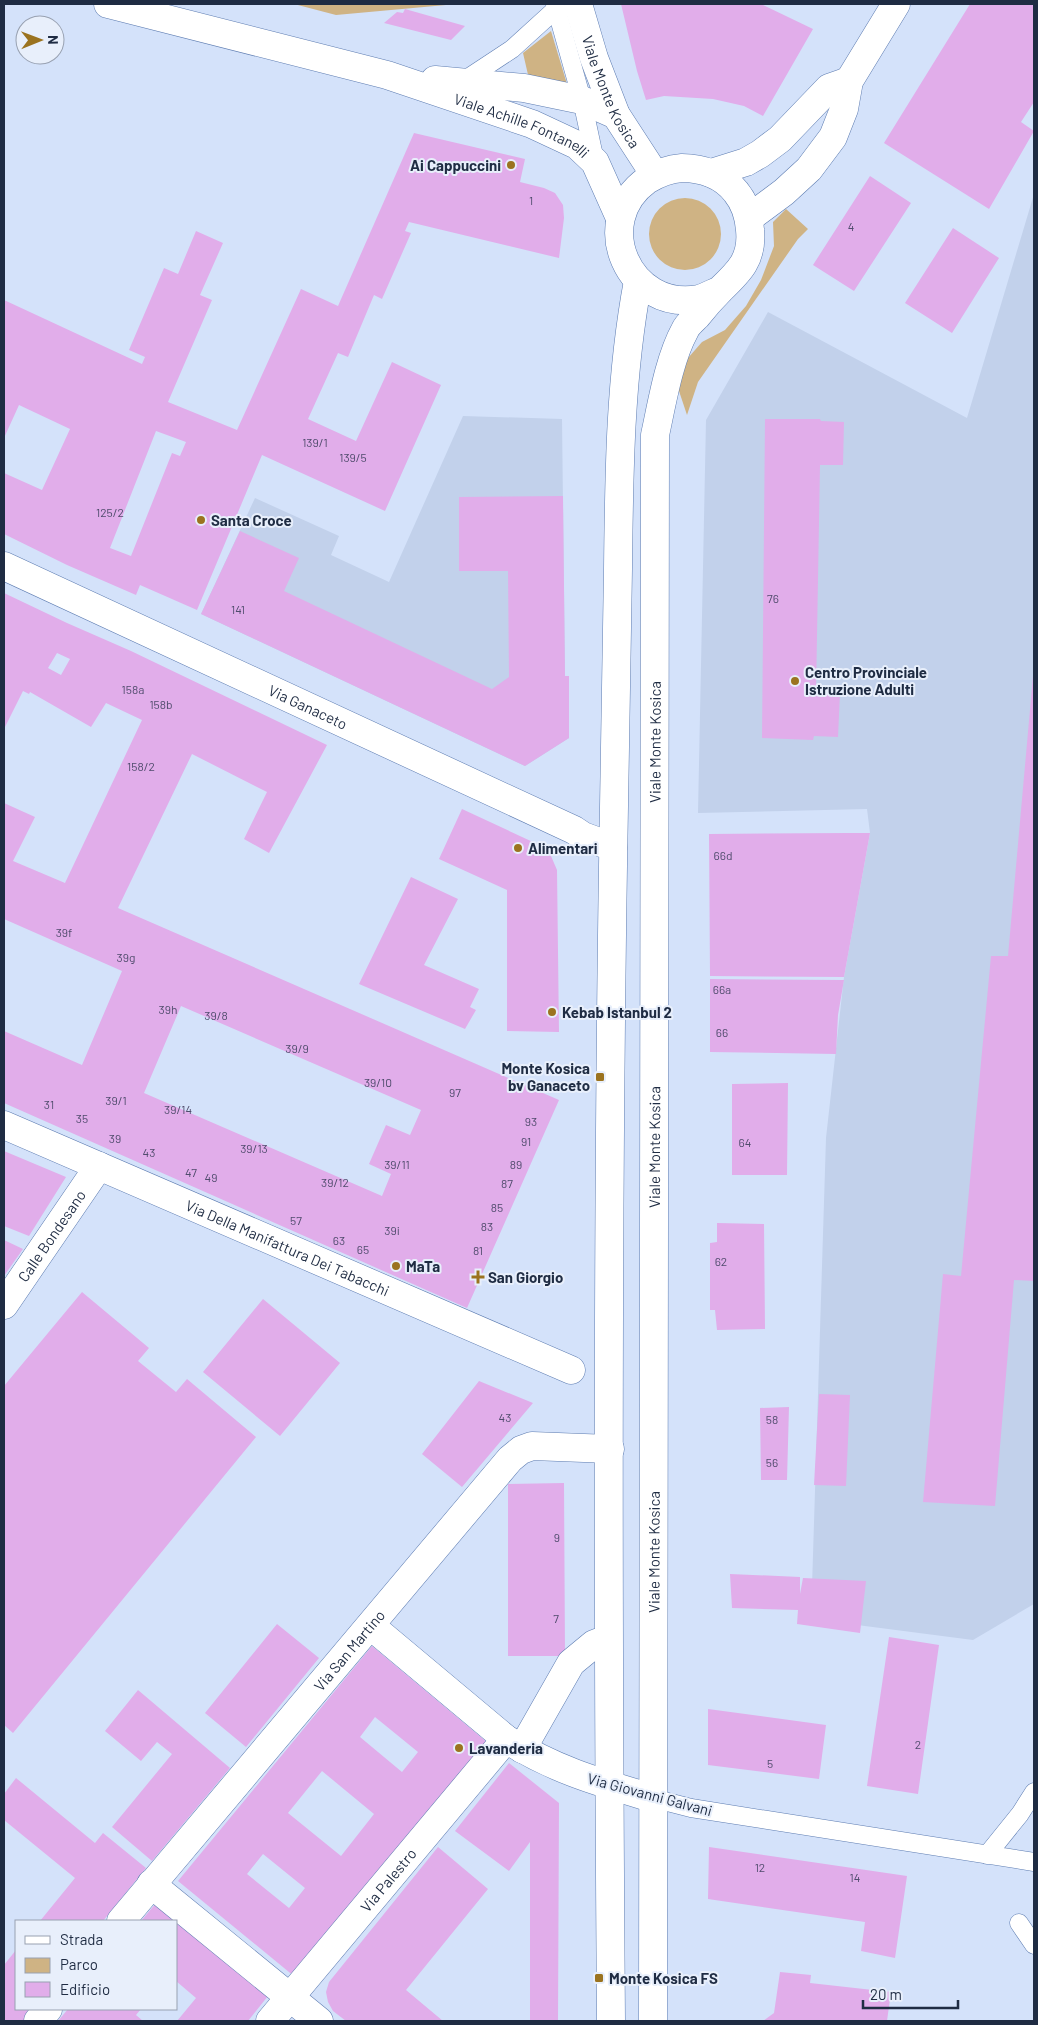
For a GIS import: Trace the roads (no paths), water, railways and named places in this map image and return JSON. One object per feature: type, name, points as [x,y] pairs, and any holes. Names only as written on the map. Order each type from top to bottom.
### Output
[{"type":"street","name":"Viale Achille Fontanelli","points":[[108,4],[387,75],[532,124],[577,145],[595,162],[620,218]]},
{"type":"street","points":[[749,218],[794,184],[809,169],[833,137],[844,110],[849,81],[896,4]]},
{"type":"street","name":"Viale Monte Kosica","points":[[563,5],[594,58],[616,115],[655,175]]},
{"type":"street","name":"Viale Achille Fontanelli","points":[[387,75],[524,88],[582,100],[616,115]]},
{"type":"street","points":[[711,173],[746,162],[760,154],[780,139],[829,88],[849,81]]},
{"type":"street","name":"Viale Monte Kosica","points":[[653,2021],[655,435],[669,372],[685,329],[720,290],[735,277],[746,259],[751,239],[749,218],[744,204],[736,191],[725,181],[711,173],[693,168],[673,168],[655,175],[639,186],[633,193],[620,218],[619,241],[625,263],[638,281],[657,294],[678,300],[700,299],[720,290]]},
{"type":"street","points":[[611,2021],[608,1639],[610,1077],[613,847],[620,430],[630,323],[638,281]]},
{"type":"street","name":"Via Ganaceto","points":[[4,566],[574,830],[583,836],[613,847]]},
{"type":"street","name":"Via Della Manifattura Dei Tabacchi","points":[[4,1125],[572,1370]]},
{"type":"street","name":"Calle Bondesano","points":[[4,1305],[99,1166]]},
{"type":"street","name":"Via San Martino","points":[[122,1920],[510,1459],[521,1450],[541,1446],[610,1449]]},
{"type":"street","name":"Via Giovanni Galvani","points":[[371,1626],[514,1744],[570,1773],[652,1798]]},
{"type":"street","name":"Via Palestro","points":[[270,2021],[514,1744],[571,1664],[594,1644],[608,1639]]},
{"type":"street","points":[[151,1884],[319,2021]]},
{"type":"street","points":[[38,2021],[47,2010]]},
{"type":"lane","points":[[462,82],[512,49],[563,5]]},
{"type":"lane","name":"Viale Monte Kosica","points":[[563,5],[595,162]]},
{"type":"lane","points":[[987,1855],[1020,1814],[1034,1792]]},
{"type":"lane","name":"Via Giovanni Galvani","points":[[652,1798],[691,1808],[1034,1862]]},
{"type":"lane","points":[[1019,1923],[1034,1945]]},
{"type":"place","name":"Ai Cappuccini","points":[[511,165]]},
{"type":"place","name":"Santa Croce","points":[[201,520]]},
{"type":"place","name":"Centro Provinciale Istruzione Adulti","points":[[795,681]]},
{"type":"place","name":"Alimentari","points":[[518,848]]},
{"type":"place","name":"Kebab Istanbul 2","points":[[552,1012]]},
{"type":"place","name":"Monte Kosica bv Ganaceto","points":[[600,1077]]},
{"type":"place","name":"MaTa","points":[[396,1266]]},
{"type":"place","name":"San Giorgio","points":[[478,1277]]},
{"type":"place","name":"Lavanderia","points":[[459,1748]]},
{"type":"place","name":"Monte Kosica FS","points":[[599,1978]]}]
